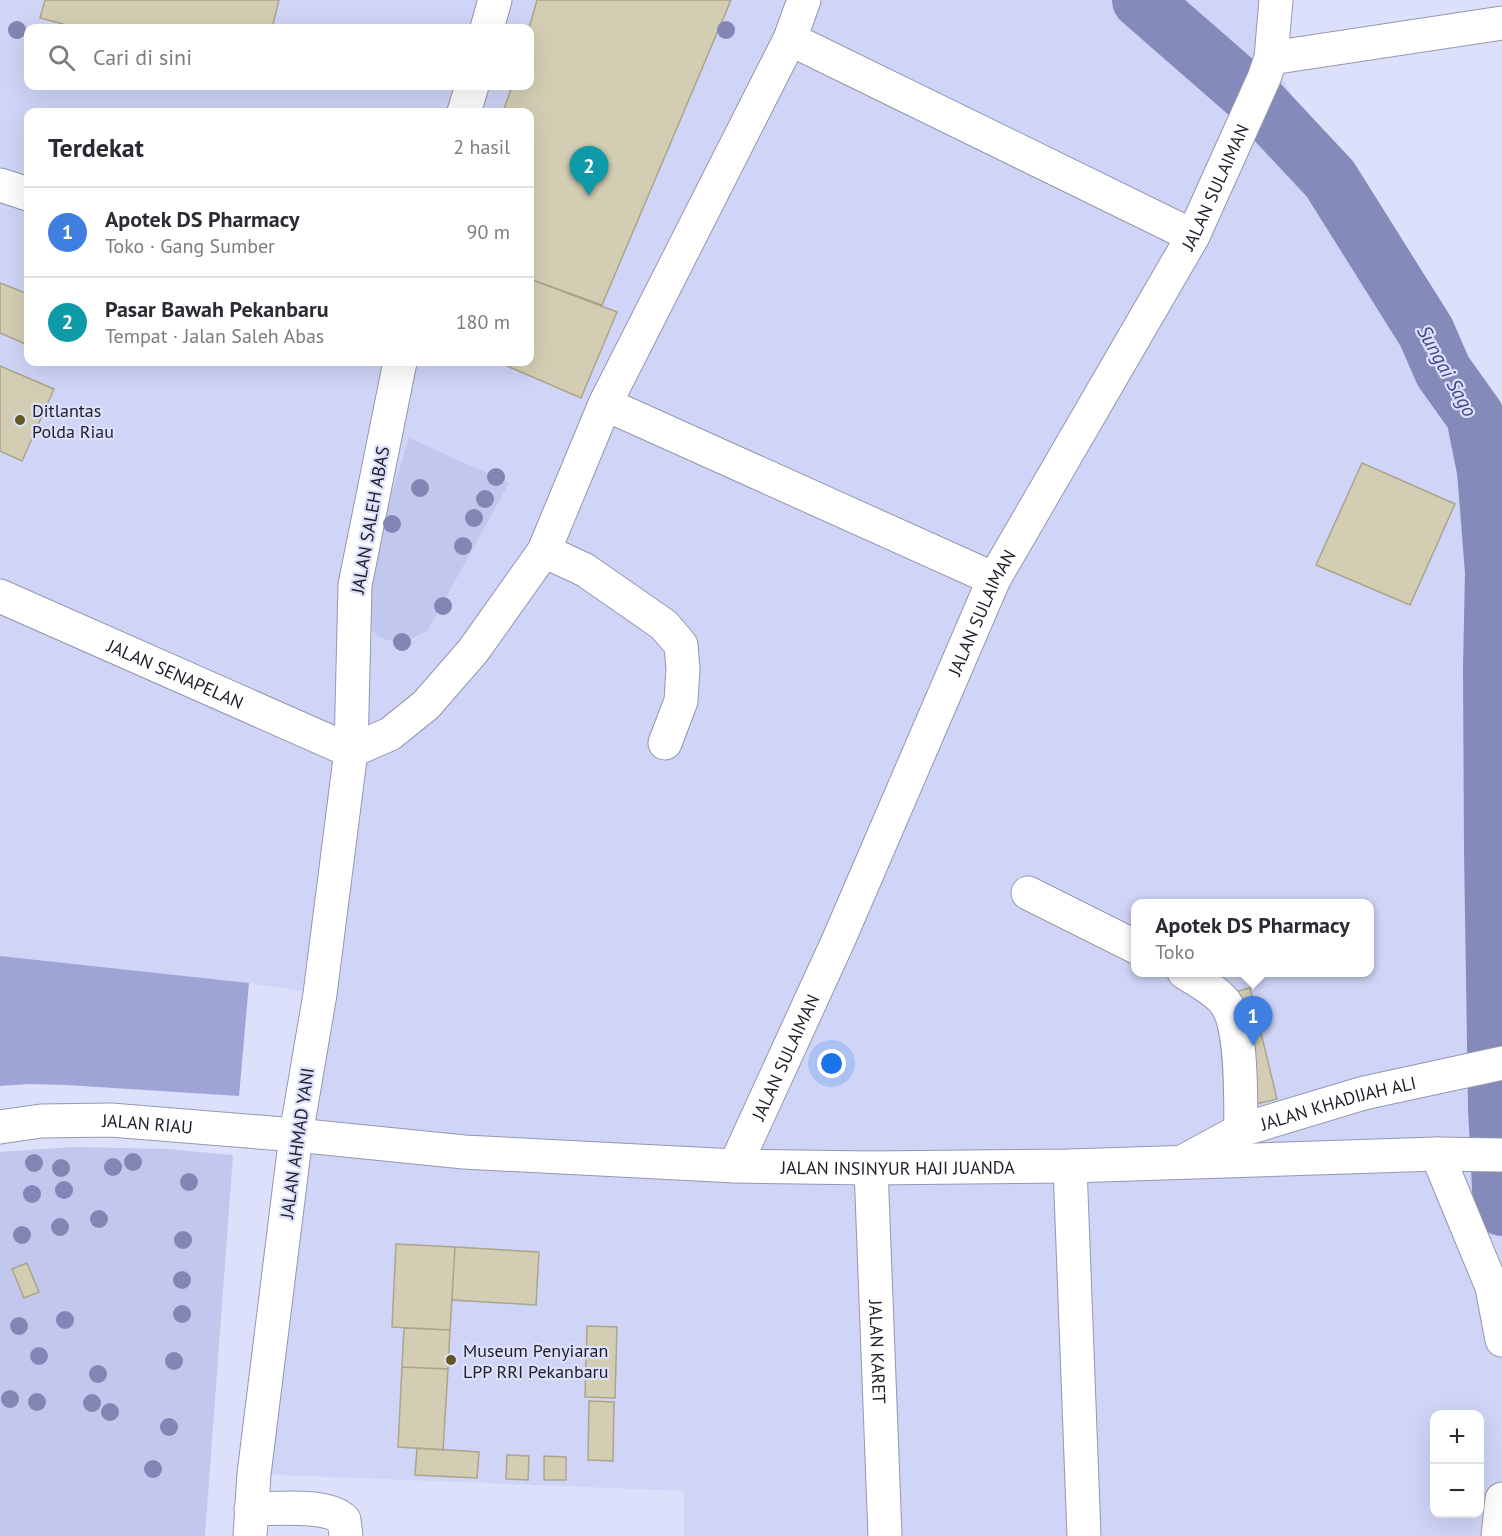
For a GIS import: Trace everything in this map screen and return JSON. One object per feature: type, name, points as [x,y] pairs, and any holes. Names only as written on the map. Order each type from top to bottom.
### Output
[{"type":"street","points":[[488,24],[495,0]]},
{"type":"street","points":[[351,752],[390,734],[426,705],[473,651],[544,551],[605,404],[790,39],[804,0]]},
{"type":"street","points":[[1276,0],[1268,68],[1502,22]]},
{"type":"street","points":[[790,39],[1193,236]]},
{"type":"street","name":"JALAN SULAIMAN","points":[[735,1166],[826,970],[994,579],[1193,236],[1268,68]]},
{"type":"street","points":[[465,108],[471,90]]},
{"type":"street","points":[[0,185],[24,193]]},
{"type":"street","name":"JALAN SALEH ABAS","points":[[351,752],[355,585],[399,366]]},
{"type":"street","points":[[605,404],[994,579]]},
{"type":"street","points":[[544,551],[594,576],[664,625],[681,645],[683,669],[681,701],[665,743]]},
{"type":"street","name":"JALAN SENAPELAN","points":[[0,596],[351,752]]},
{"type":"street","name":"JALAN AHMAD YANI","points":[[250,1523],[255,1463],[296,1135],[320,994],[351,752]]},
{"type":"street","points":[[1028,893],[1131,944]]},
{"type":"street","points":[[1191,977],[1224,1000],[1232,1017],[1238,1037],[1241,1130]]},
{"type":"street","name":"JALAN KHADIJAH ALI","points":[[1184,1161],[1241,1130],[1364,1093],[1488,1066]]},
{"type":"street","name":"JALAN RIAU","points":[[0,1127],[41,1121],[111,1120],[296,1135]]},
{"type":"street","name":"JALAN INSINYUR HAJI JUANDA","points":[[296,1135],[464,1152],[735,1166],[871,1168],[1070,1166],[1492,1154]]},
{"type":"street","points":[[1437,1154],[1492,1287],[1502,1340]]},
{"type":"street","points":[[1070,1166],[1084,1536]]},
{"type":"street","name":"JALAN KARET","points":[[871,1168],[885,1536]]},
{"type":"street","points":[[1498,1536],[1502,1498]]},
{"type":"street","points":[[250,1523],[317,1509],[338,1514],[344,1520],[346,1536]]},
{"type":"shaded area","points":[[0,0],[1275,0],[1271,58],[1479,428],[1495,644],[1502,644],[1502,1536],[684,1536],[684,1491],[254,1474],[298,1119],[282,1117],[320,994],[249,983],[0,956]]},
{"type":"shaded area","points":[[1124,0],[1163,0],[1248,76],[1259,103],[1235,99],[1133,18]]},
{"type":"shaded area","points":[[409,438],[509,483],[428,630],[412,638],[394,641],[378,636],[372,630],[365,619],[360,598]]},
{"type":"shaded area","points":[[0,956],[249,983],[239,1096],[66,1085],[0,1086]]},
{"type":"shaded area","points":[[73,1147],[167,1149],[233,1155],[205,1536],[0,1536],[0,1152]]},
{"type":"building","points":[[45,0],[279,0],[273,24],[63,24],[40,18]]},
{"type":"building","points":[[537,0],[731,0],[602,305],[534,280],[534,108],[504,108],[511,90],[534,90],[534,24],[530,24]]},
{"type":"building","points":[[534,281],[617,312],[581,398],[507,366],[534,366]]},
{"type":"building","points":[[0,283],[24,292],[24,343],[0,333]]},
{"type":"building","name":"Ditlantas Polda Riau","points":[[0,366],[54,389],[22,461],[0,451]]},
{"type":"building","points":[[1362,463],[1455,504],[1410,605],[1316,565]]},
{"type":"building","points":[[1250,988],[1277,1099],[1256,1104],[1230,993]]},
{"type":"building","points":[[396,1244],[455,1247],[450,1330],[392,1327]]},
{"type":"building","points":[[455,1247],[539,1252],[536,1305],[452,1300]]},
{"type":"building","points":[[27,1263],[39,1292],[24,1298],[12,1269]]},
{"type":"building","points":[[587,1326],[617,1327],[615,1398],[585,1397]]},
{"type":"building","points":[[404,1328],[450,1330],[448,1369],[402,1367]]},
{"type":"building","points":[[402,1367],[448,1369],[443,1450],[398,1447]]},
{"type":"building","points":[[589,1401],[614,1402],[613,1461],[588,1460]]},
{"type":"building","points":[[417,1448],[479,1452],[477,1478],[415,1475]]},
{"type":"building","points":[[507,1455],[529,1456],[528,1480],[506,1479]]},
{"type":"building","points":[[544,1456],[566,1457],[566,1480],[544,1480]]},
{"type":"waterway","name":"Sungai Sago","points":[[1141,0],[1259,103],[1330,179],[1426,332],[1443,371],[1475,416],[1486,471],[1494,572],[1493,848],[1497,1108],[1502,1207]]},
{"type":"place","name":"Pasar Bawah Pekanbaru","points":[[589,196]]},
{"type":"place","name":"Ditlantas Polda Riau","points":[[20,420]]},
{"type":"place","name":"Apotek DS Pharmacy","points":[[1253,1046]]},
{"type":"place","name":"Museum Penyiaran LPP RRI Pekanbaru","points":[[451,1360]]}]
